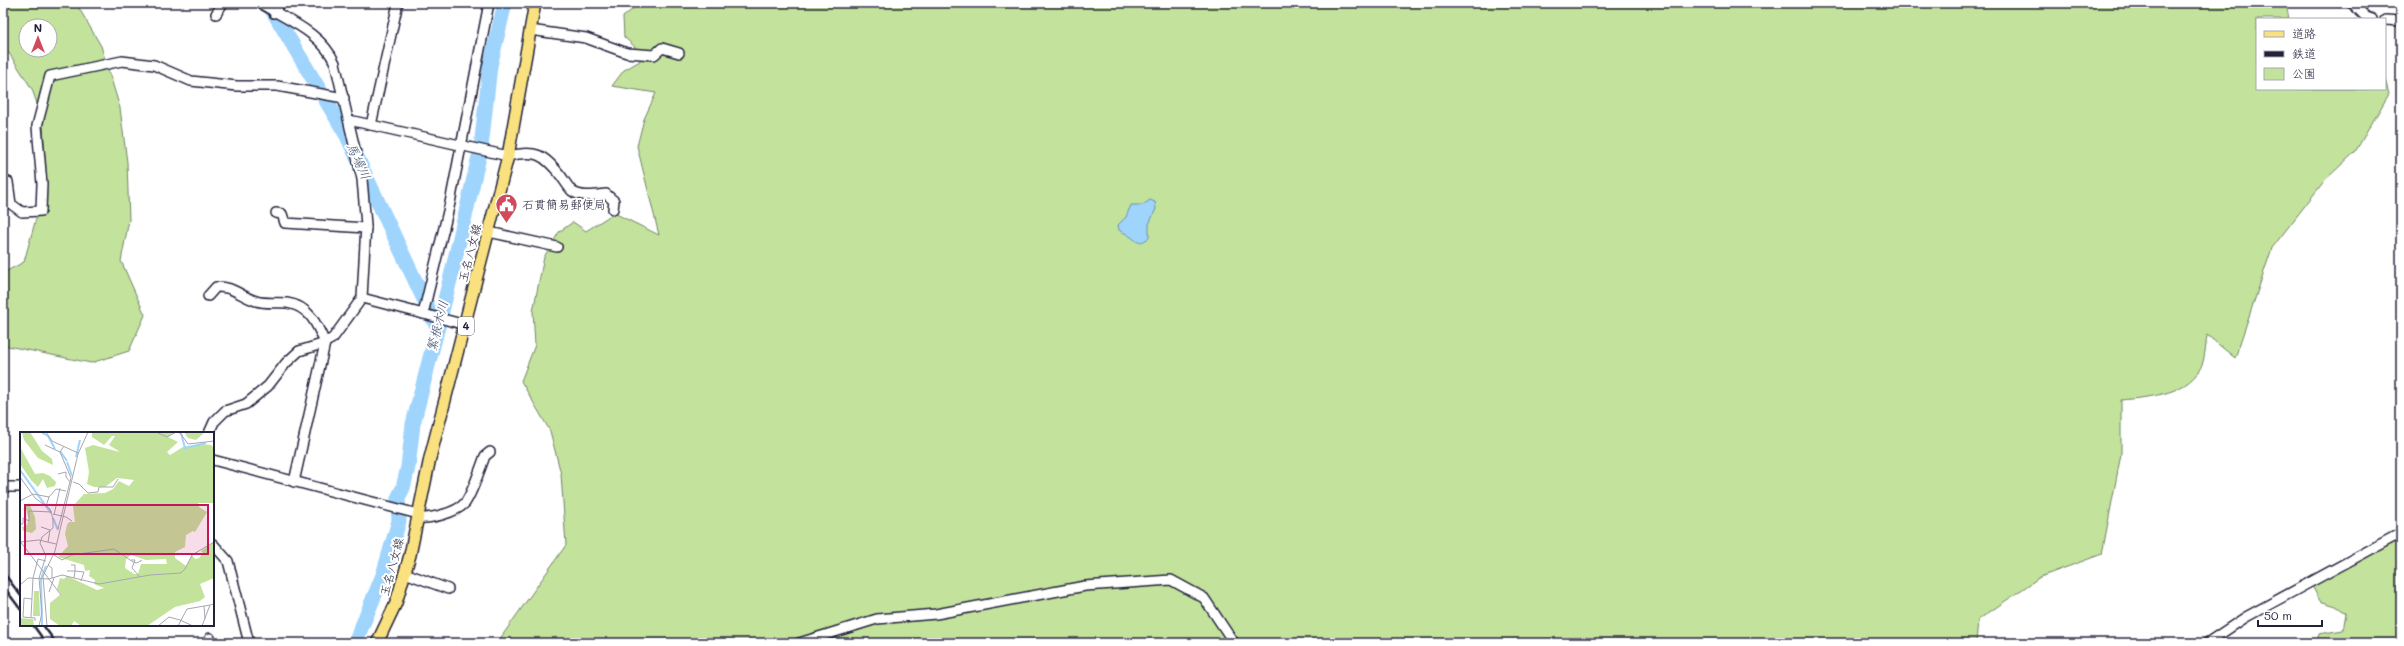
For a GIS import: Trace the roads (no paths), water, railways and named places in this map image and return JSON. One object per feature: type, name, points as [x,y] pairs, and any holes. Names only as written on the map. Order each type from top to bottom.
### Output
[{"type":"main road","name":"玉名八女線","points":[[377,643],[396,603],[405,573],[415,515],[508,156],[535,3]]},
{"type":"street","points":[[216,14],[223,3]]},
{"type":"street","points":[[209,432],[214,422],[225,411],[246,404],[268,386],[286,363],[299,351],[325,343],[333,338],[362,298],[366,228],[362,179],[335,63],[329,49],[315,36],[274,13],[260,3]]},
{"type":"street","points":[[274,13],[280,3]]},
{"type":"street","points":[[371,125],[398,3]]},
{"type":"street","points":[[422,314],[450,204],[489,3]]},
{"type":"street","points":[[2352,3],[2366,17],[2369,18]]},
{"type":"street","points":[[2386,20],[2401,21]]},
{"type":"street","points":[[530,30],[586,38],[627,53],[654,55],[662,48],[679,53]]},
{"type":"street","points":[[3,181],[8,182],[10,204],[22,212],[41,211],[42,184],[38,126],[50,76],[122,61],[154,65],[191,81],[237,86],[277,86],[344,98]]},
{"type":"street","points":[[349,120],[508,156],[526,152],[536,153],[558,172],[573,191],[585,195],[606,194],[614,201],[613,209]]},
{"type":"street","points":[[276,213],[282,214],[284,223],[366,228]]},
{"type":"street","points":[[489,232],[557,248]]},
{"type":"street","points":[[208,296],[216,287],[228,286],[244,297],[257,301],[296,305],[313,316],[325,343],[294,482]]},
{"type":"street","points":[[362,298],[464,325]]},
{"type":"street","points":[[214,460],[379,504],[428,519],[444,514],[465,503],[485,456],[490,452]]},
{"type":"street","points":[[3,487],[20,487]]},
{"type":"street","points":[[2207,643],[2246,617],[2401,533]]},
{"type":"street","points":[[214,545],[228,561],[249,643]]},
{"type":"street","points":[[405,573],[448,589]]},
{"type":"street","points":[[800,643],[877,619],[936,614],[1085,586],[1171,580],[1204,598],[1234,643]]},
{"type":"water","points":[[1150,200],[1155,202],[1156,209],[1149,224],[1149,238],[1142,242],[1137,242],[1119,230],[1118,225],[1126,217],[1131,205],[1143,205]]},
{"type":"waterway","name":"馬場川","points":[[268,3],[347,136],[437,327]]},
{"type":"waterway","name":"馬場川","points":[[355,643],[383,575],[399,521],[398,498],[403,488],[408,467],[413,424],[451,276],[481,148],[490,66],[505,3]]},
{"type":"railway","points":[[3,572],[20,595]]},
{"type":"railway","points":[[3,586],[20,609]]},
{"type":"railway","points":[[34,626],[46,643]]},
{"type":"railway","points":[[44,626],[56,643]]},
{"type":"place","name":"石貫簡易郵便局","points":[[507,224]]},
{"type":"water label","name":"繁根木川","points":[[437,326]]}]
